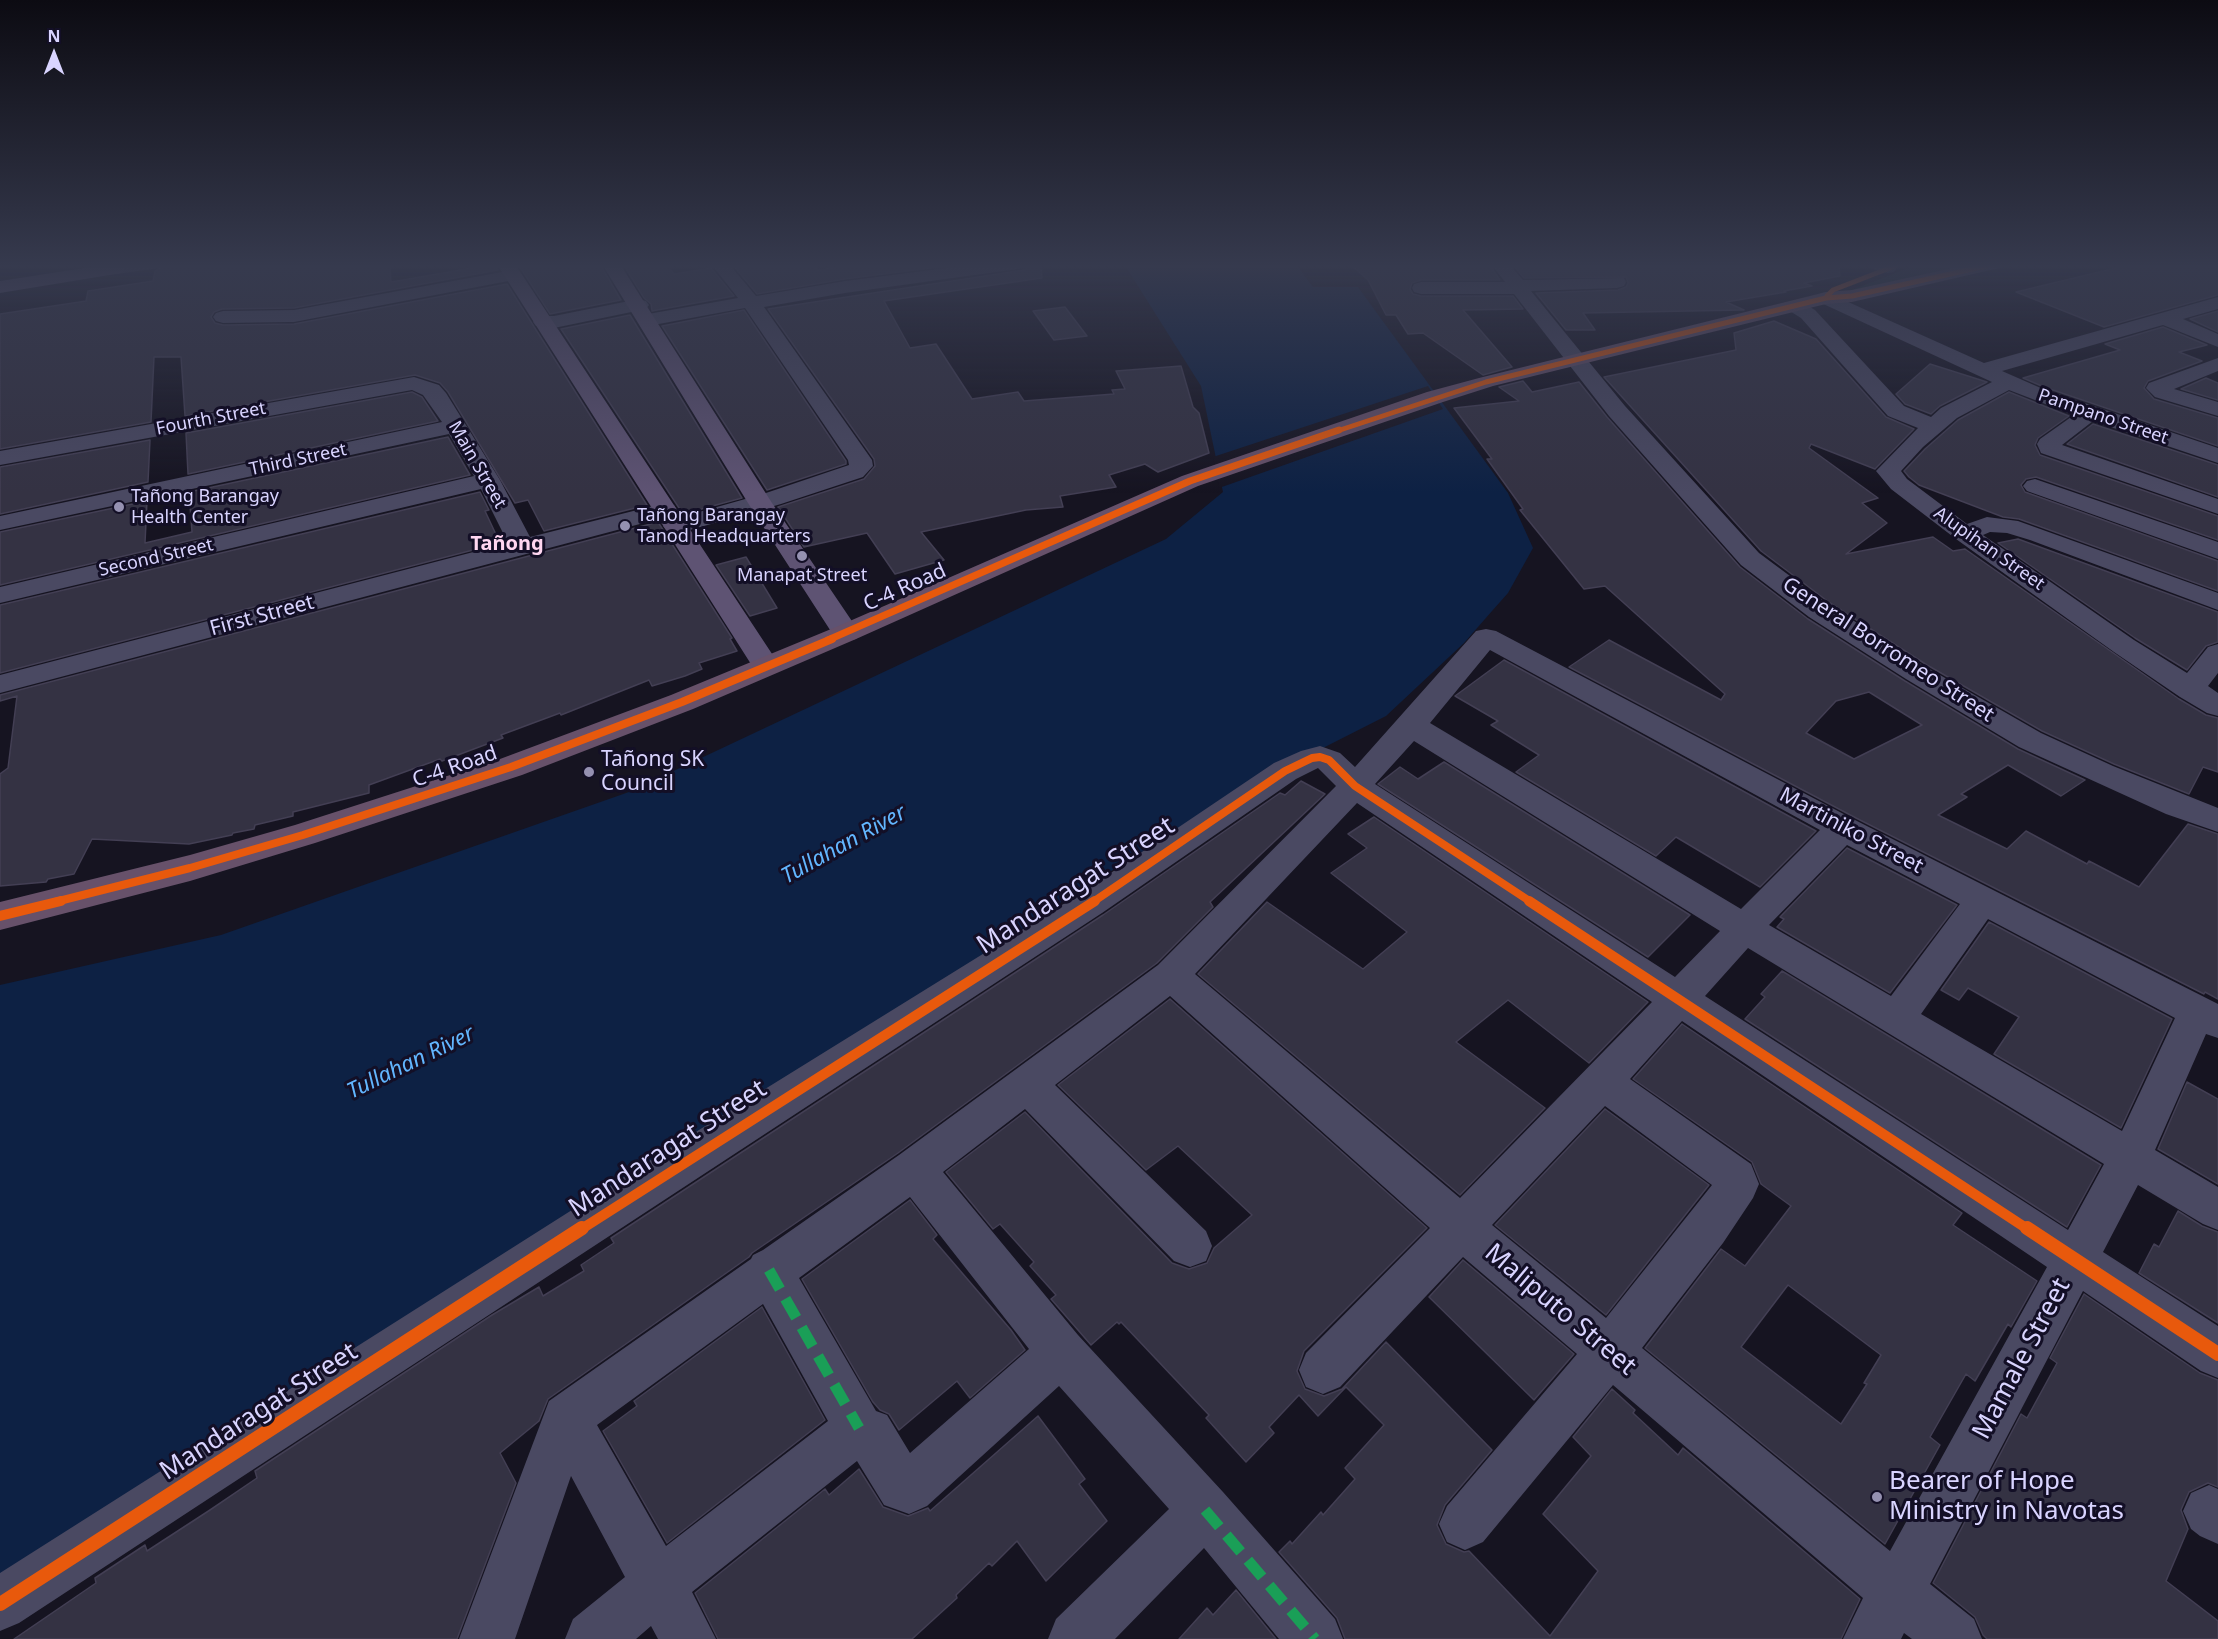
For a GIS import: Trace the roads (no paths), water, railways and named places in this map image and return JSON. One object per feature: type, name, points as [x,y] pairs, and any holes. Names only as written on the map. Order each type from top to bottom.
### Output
[{"type":"highway","name":"C-4 Road","points":[[0,916],[190,868],[410,801],[605,733],[846,633],[1190,481],[1435,397],[1486,382],[1657,340]]},
{"type":"main road","points":[[555,340],[766,666]]},
{"type":"main road","points":[[660,340],[760,503],[846,633]]},
{"type":"street","points":[[523,548],[670,518],[760,503],[855,472],[861,466],[860,460],[778,340]]},
{"type":"street","name":"General Borromeo Street","points":[[1559,340],[1705,512],[1750,559],[1820,611],[1916,673],[2030,740],[2102,774],[2218,820]]},
{"type":"street","points":[[1832,340],[1896,411],[1934,426]]},
{"type":"street","name":"Pampano Street","points":[[1918,340],[2008,382],[2089,414],[2218,456]]},
{"type":"street","points":[[1982,370],[2085,340]]},
{"type":"street","points":[[2218,364],[2157,388],[2163,392],[2218,409]]},
{"type":"street","points":[[2196,373],[2218,380]]},
{"type":"street","name":"Alupihan Street","points":[[2008,382],[1949,413],[1915,442],[1888,471],[1899,484],[1965,534],[2190,690],[2218,706]]},
{"type":"street","name":"Fourth Street","points":[[0,458],[404,383],[422,385]]},
{"type":"street","name":"Main Street","points":[[422,385],[431,390],[455,426],[488,480],[523,548]]},
{"type":"street","points":[[2089,414],[2048,444],[2049,448],[2218,507]]},
{"type":"street","name":"Third Street","points":[[0,524],[455,426]]},
{"type":"street","name":"Second Street","points":[[0,595],[488,480]]},
{"type":"street","points":[[2035,486],[2218,551]]},
{"type":"street","points":[[1965,534],[1987,524],[2019,529],[2218,602]]},
{"type":"street","name":"First Street","points":[[0,684],[523,548]]},
{"type":"street","name":"Martiniko Street","points":[[1411,725],[1486,637],[1843,828],[2207,1017]]},
{"type":"street","points":[[2190,690],[2218,653]]},
{"type":"street","points":[[487,1639],[566,1418],[914,1169],[1170,975],[1355,786],[1411,725],[1744,928],[2218,1210]]},
{"type":"street","name":"Mandaragat Street","points":[[0,1604],[1080,910],[1285,771],[1312,758],[1320,757],[1329,760],[1355,786]]},
{"type":"street","points":[[1355,786],[2218,1354]]},
{"type":"street","points":[[1323,1370],[1602,1082],[1744,928],[1843,828]]},
{"type":"street","points":[[1896,1018],[1983,900]]},
{"type":"street","name":"Maliputo Street","points":[[1170,975],[1462,1228],[1954,1639]]},
{"type":"street","name":"Mamale Street","points":[[1871,1639],[1899,1592],[2207,1017]]},
{"type":"street","points":[[1466,1524],[1610,1351],[1707,1228],[1739,1181],[1602,1082]]},
{"type":"street","points":[[1027,1084],[1190,1246]]},
{"type":"street","points":[[914,1169],[1061,1352],[1205,1510],[1315,1639]]},
{"type":"street","points":[[770,1270],[860,1428],[869,1433],[902,1487],[909,1488],[1061,1352]]},
{"type":"street","points":[[566,1418],[688,1639]]},
{"type":"street","points":[[593,1639],[658,1585],[860,1428]]},
{"type":"street","points":[[1076,1639],[1205,1510]]},
{"type":"water","name":"Tullahan River","points":[[1172,340],[1397,340],[1508,493],[1533,548],[1508,593],[1464,643],[1386,716],[1252,784],[1066,899],[689,1156],[0,1588],[0,985],[221,935],[629,792],[1166,539],[1223,492],[1201,386]]},
{"type":"place","name":"Tañong Barangay Health Center","points":[[119,507]]},
{"type":"place","name":"Tañong Barangay Tanod Headquarters","points":[[625,526]]},
{"type":"place","name":"Manapat Street","points":[[802,556]]},
{"type":"place","name":"Tañong SK Council","points":[[589,772]]},
{"type":"place","name":"Bearer of Hope Ministry in Navotas","points":[[1877,1497]]},
{"type":"district","name":"Tañong","points":[[507,544]]}]
